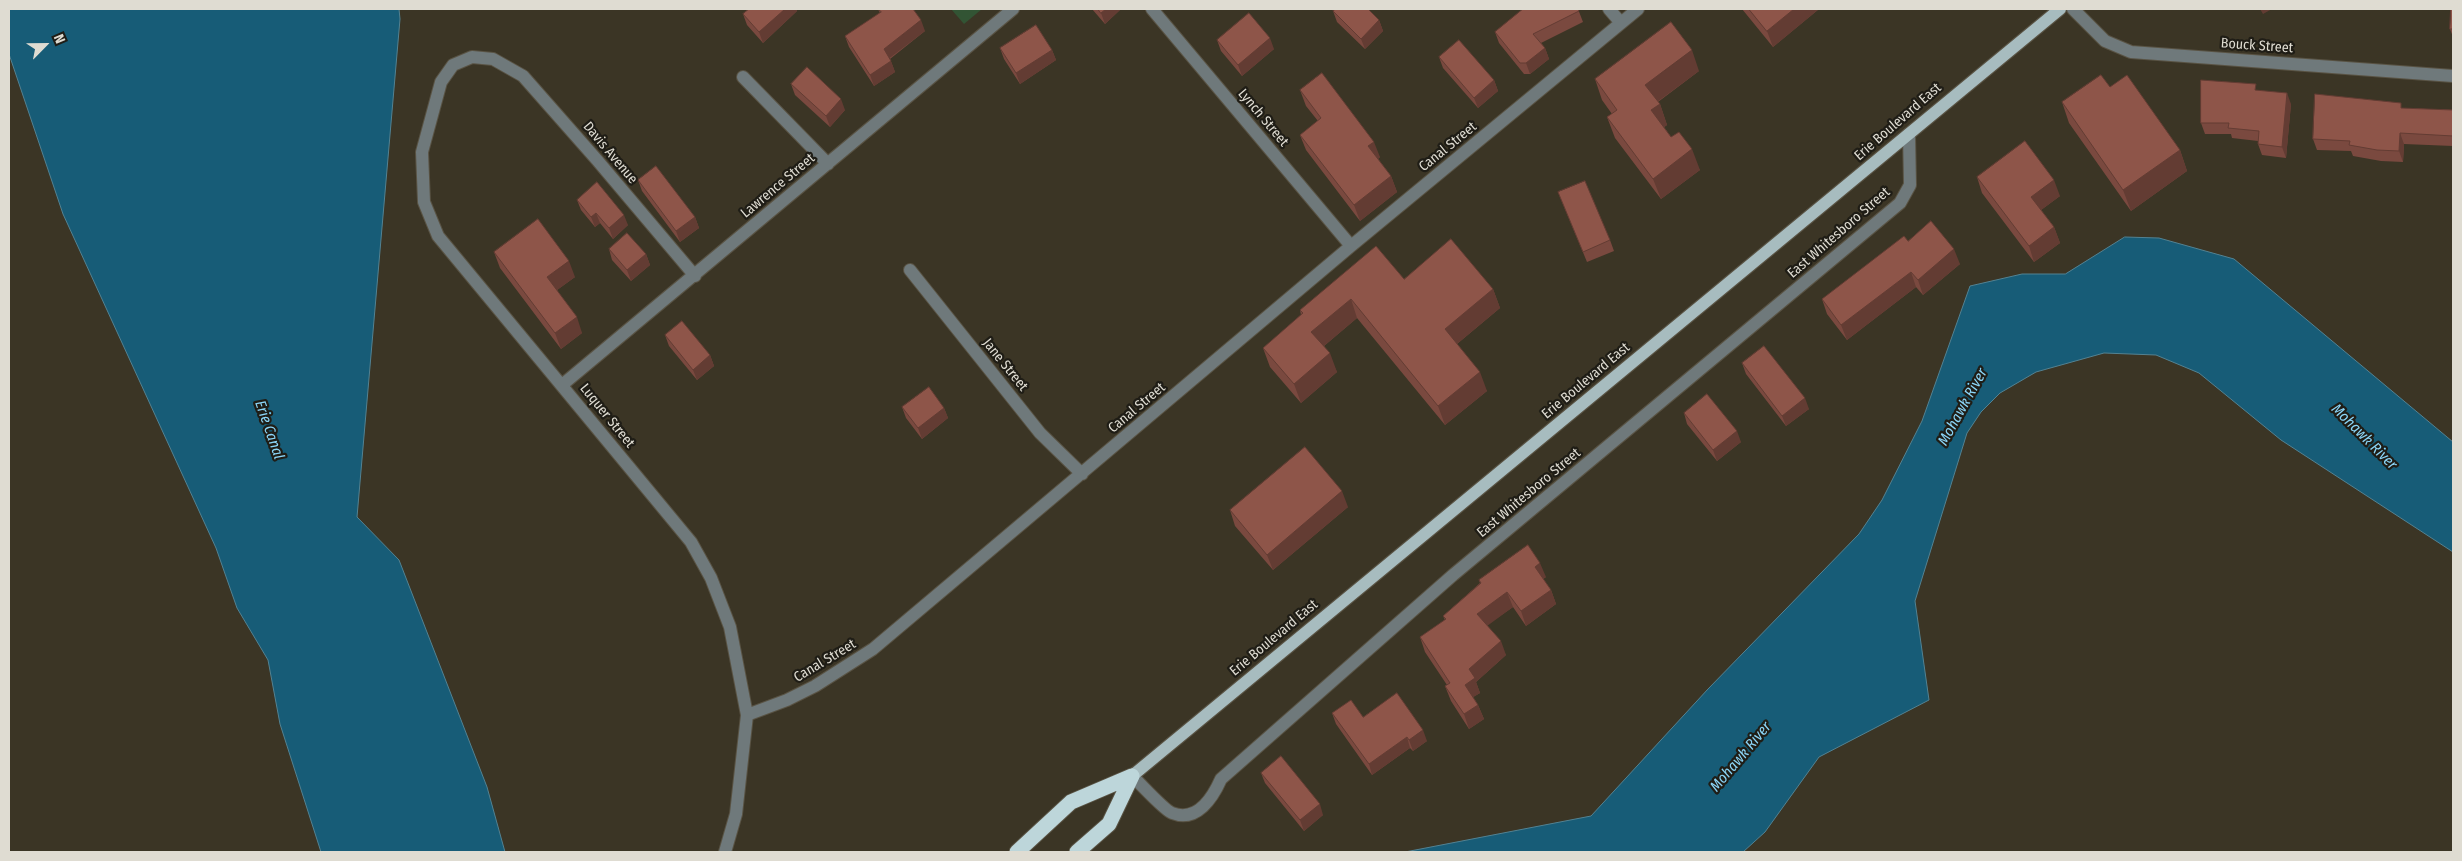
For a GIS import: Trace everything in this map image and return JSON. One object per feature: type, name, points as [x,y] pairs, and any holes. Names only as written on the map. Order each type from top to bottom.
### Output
[{"type":"highway","name":"Erie Boulevard East","points":[[1017,852],[1071,802],[1132,776]]},
{"type":"highway","name":"Erie Boulevard East","points":[[1077,852],[1108,824],[1132,776]]},
{"type":"main road","name":"Erie Boulevard East","points":[[1132,776],[2060,9]]},
{"type":"street","name":"Lawrence Street","points":[[562,385],[1013,9]]},
{"type":"street","name":"Lynch Street","points":[[1152,9],[1351,246]]},
{"type":"street","points":[[1609,9],[1621,23]]},
{"type":"street","name":"Canal Street","points":[[747,715],[815,686],[873,648],[1351,246],[1638,9]]},
{"type":"street","name":"Bouck Street","points":[[2073,9],[2105,41],[2131,52],[2453,76]]},
{"type":"street","name":"Luquer Street","points":[[493,59],[472,57],[453,65],[441,82],[422,152],[424,202],[438,236],[691,542],[711,578],[730,627],[747,715]]},
{"type":"street","name":"Davis Avenue","points":[[493,59],[523,76],[695,276]]},
{"type":"street","points":[[743,77],[828,164]]},
{"type":"street","name":"East Whitesboro Street","points":[[1132,776],[1171,813],[1185,815],[1203,808],[1214,796],[1221,779],[1446,582],[1900,203],[1910,186],[1909,134]]},
{"type":"street","name":"Jane Street","points":[[910,270],[1040,433],[1082,474]]},
{"type":"street","points":[[725,852],[736,814],[747,715]]},
{"type":"green space","points":[[951,9],[982,9],[964,24]]},
{"type":"water","name":"Erie Canal","points":[[9,9],[399,9],[400,19],[357,517],[399,560],[487,787],[505,852],[321,852],[280,724],[268,660],[237,608],[216,548],[63,214],[9,54]]},
{"type":"water","name":"Mohawk River","points":[[2125,237],[2159,238],[2234,259],[2453,442],[2453,552],[2281,440],[2199,373],[2156,355],[2104,353],[2036,372],[2000,393],[1981,412],[1967,433],[1915,601],[1929,700],[1819,757],[1765,832],[1743,852],[1405,852],[1591,816],[1708,689],[1859,534],[1882,500],[1922,421],[1970,286],[2022,274],[2065,274]]},
{"type":"building","points":[[749,9],[785,9],[759,32],[743,14]]},
{"type":"building","points":[[878,9],[913,9],[921,20],[884,49],[891,61],[870,75],[845,36],[881,12]]},
{"type":"building","points":[[1098,9],[1106,9],[1101,13]]},
{"type":"building","points":[[1336,9],[1368,9],[1379,20],[1361,39],[1333,11]]},
{"type":"building","points":[[1523,9],[1578,9],[1579,11],[1533,34],[1545,48],[1526,63],[1520,63],[1495,32]]},
{"type":"building","points":[[1749,9],[1794,9],[1767,31]]},
{"type":"building","points":[[2451,9],[2453,9],[2453,29],[2450,29]]},
{"type":"building","points":[[1249,13],[1270,38],[1238,65],[1217,40]]},
{"type":"building","points":[[1671,22],[1692,50],[1645,85],[1660,104],[1651,110],[1671,137],[1679,132],[1692,149],[1653,179],[1607,117],[1617,110],[1595,79]]},
{"type":"building","points":[[1036,25],[1052,50],[1016,73],[1000,48]]},
{"type":"building","points":[[1459,40],[1494,80],[1474,98],[1439,57]]},
{"type":"building","points":[[807,67],[841,99],[826,116],[791,84]]},
{"type":"building","points":[[1322,73],[1374,142],[1368,146],[1391,176],[1354,205],[1300,135],[1321,118],[1300,90]]},
{"type":"building","points":[[2101,75],[2110,87],[2127,75],[2180,150],[2123,190],[2062,102]]},
{"type":"building","points":[[2201,80],[2256,84],[2255,90],[2287,93],[2282,147],[2258,144],[2259,131],[2228,128],[2229,123],[2201,123]]},
{"type":"building","points":[[2315,94],[2401,103],[2401,108],[2453,110],[2453,136],[2400,133],[2399,151],[2377,150],[2349,145],[2350,141],[2313,139]]},
{"type":"building","points":[[2025,141],[2054,180],[2031,197],[2054,227],[2029,246],[1977,177]]},
{"type":"building","points":[[656,166],[695,217],[676,231],[638,180]]},
{"type":"building","points":[[1585,181],[1610,240],[1583,252],[1558,192]]},
{"type":"building","points":[[597,182],[624,215],[609,228],[596,213],[591,217],[577,200]]},
{"type":"building","points":[[538,219],[569,261],[547,277],[577,317],[555,333],[494,252]]},
{"type":"building","points":[[1931,221],[1954,249],[1918,280],[1911,272],[1841,325],[1822,299],[1904,236],[1908,241]]},
{"type":"building","points":[[627,233],[646,254],[627,270],[609,249]]},
{"type":"building","points":[[1451,239],[1493,289],[1445,329],[1480,372],[1438,406],[1351,299],[1311,332],[1330,353],[1294,384],[1263,348],[1303,313],[1300,310],[1376,246],[1404,279]]},
{"type":"building","points":[[682,321],[710,355],[693,370],[665,335]]},
{"type":"building","points":[[1764,346],[1805,398],[1782,416],[1742,363]]},
{"type":"building","points":[[929,387],[944,408],[918,428],[902,407]]},
{"type":"building","points":[[1707,394],[1737,431],[1713,450],[1684,413]]},
{"type":"building","points":[[1305,447],[1342,491],[1267,555],[1230,510]]},
{"type":"building","points":[[1528,545],[1540,563],[1535,567],[1551,590],[1521,611],[1507,592],[1477,614],[1501,641],[1469,669],[1475,678],[1465,685],[1478,705],[1464,714],[1445,686],[1450,683],[1420,637],[1446,619],[1443,616],[1481,583],[1479,580]]},
{"type":"building","points":[[1397,693],[1423,730],[1409,740],[1407,737],[1369,764],[1332,713],[1351,700],[1363,717]]},
{"type":"building","points":[[1281,756],[1320,804],[1300,820],[1261,773]]}]
